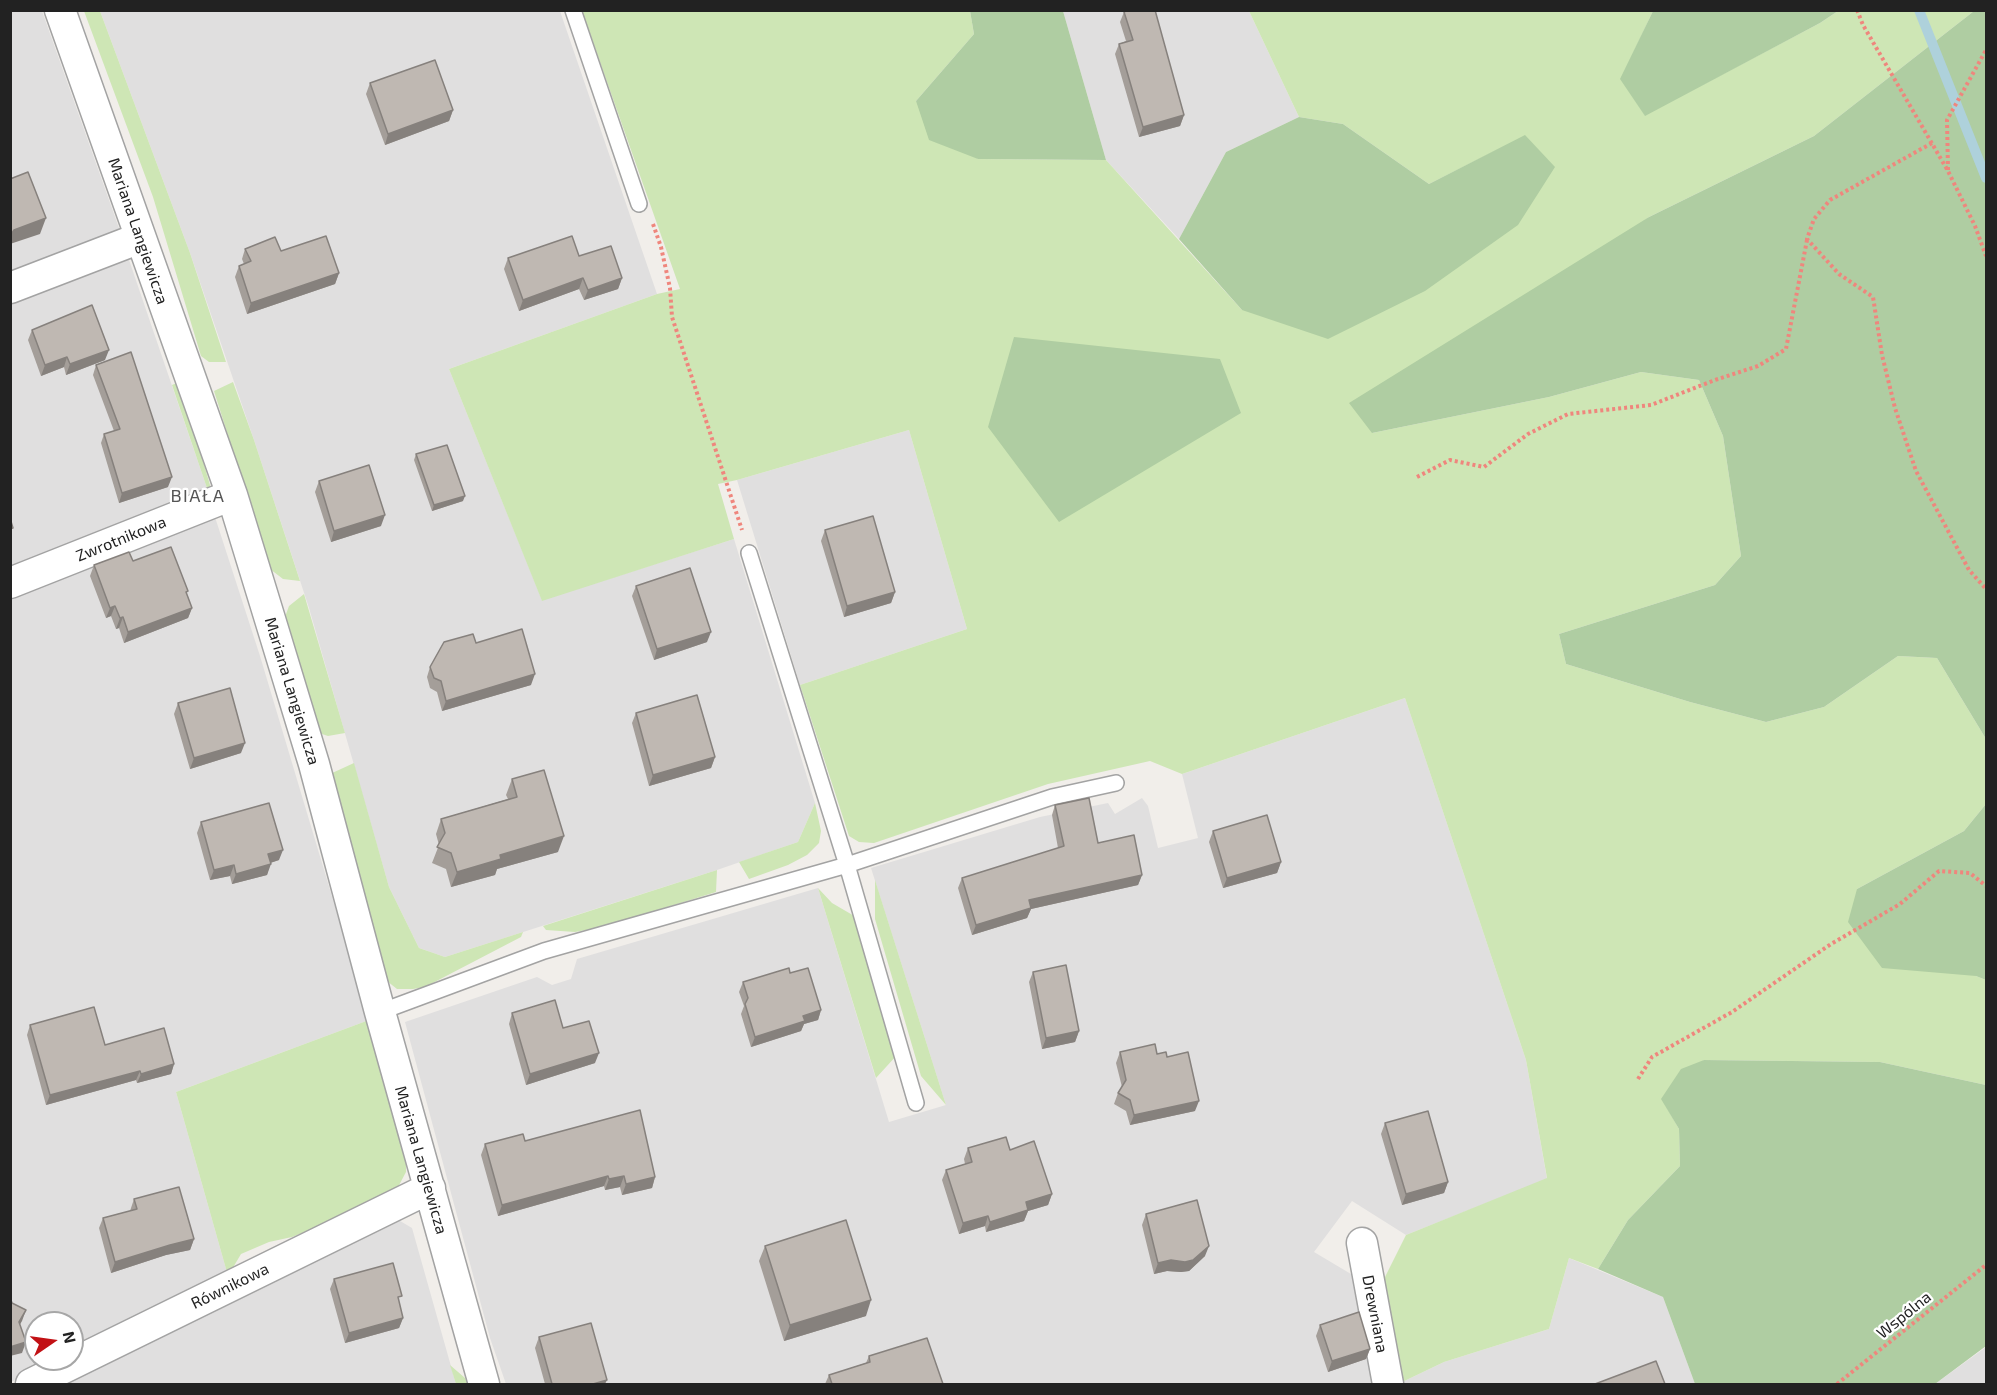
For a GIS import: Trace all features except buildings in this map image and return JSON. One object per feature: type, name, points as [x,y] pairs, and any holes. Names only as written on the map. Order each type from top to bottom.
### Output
[{"type":"street","name":"Mariana Langiewicza","points":[[60,10],[232,495],[314,764],[380,1012],[484,1384]]},
{"type":"street","points":[[10,288],[140,238]]},
{"type":"street","name":"Zwrotnikowa","points":[[10,583],[232,495]]},
{"type":"street","name":"Równikowa","points":[[31,1384],[430,1188]]},
{"type":"street","name":"Drewniana","points":[[1362,1243],[1388,1384]]},
{"type":"lane","points":[[573,10],[639,204]]},
{"type":"lane","points":[[749,553],[848,865],[916,1103]]},
{"type":"lane","points":[[380,1012],[544,951],[848,865],[1052,797],[1116,783]]},
{"type":"path","points":[[1857,10],[1863,25],[1948,171],[1975,226],[1986,256]]},
{"type":"path","points":[[1948,171],[1947,120],[1986,50]]},
{"type":"path","points":[[1417,477],[1450,460],[1484,467],[1528,434],[1568,414],[1651,405],[1758,366],[1786,349],[1807,239],[1814,219],[1830,200],[1932,143]]},
{"type":"path","points":[[639,204],[651,220],[661,247],[670,288],[672,317],[749,553]]},
{"type":"path","points":[[1807,239],[1839,274],[1873,297],[1882,355],[1894,408],[1916,471],[1969,570],[1986,589]]},
{"type":"path","points":[[1638,1079],[1653,1057],[1732,1012],[1831,944],[1900,904],[1939,871],[1970,873],[1986,886]]},
{"type":"path","name":"Wspólna","points":[[1837,1384],[1986,1265]]},
{"type":"shaded area","points":[[11,11],[42,11],[120,231],[11,272]]},
{"type":"shaded area","points":[[100,11],[560,11],[657,294],[449,369],[542,600],[734,539],[815,803],[798,842],[445,957],[419,948],[389,887],[309,608],[254,440],[190,253]]},
{"type":"shaded area","points":[[1063,11],[1249,11],[1299,117],[1226,152],[1179,239],[1106,160]]},
{"type":"shaded area","points":[[127,254],[210,497],[11,577],[11,298]]},
{"type":"shaded area","points":[[909,430],[967,629],[800,685],[737,480]]},
{"type":"shaded area","points":[[214,514],[260,656],[369,1020],[176,1092],[228,1276],[84,1346],[84,1311],[24,1311],[24,1371],[33,1371],[11,1382],[11,589]]},
{"type":"shaded area","points":[[1405,698],[1526,1060],[1547,1179],[1406,1235],[1352,1201],[1314,1252],[1351,1274],[1375,1383],[506,1384],[490,1338],[405,1022],[537,977],[552,985],[571,979],[577,959],[818,888],[889,1122],[946,1105],[871,868],[1040,817],[1108,803],[1115,814],[1142,798],[1148,806],[1158,848],[1198,838],[1182,774]]},
{"type":"shaded area","points":[[395,1218],[412,1228],[456,1384],[57,1384]]},
{"type":"shaded area","points":[[1569,1258],[1663,1297],[1695,1384],[1398,1384],[1444,1362],[1549,1329]]},
{"type":"shaded area","points":[[1986,1347],[1986,1384],[1935,1384]]},
{"type":"green space","points":[[1653,10],[1838,11],[1820,23],[1645,116],[1620,79]]},
{"type":"green space","points":[[84,11],[100,11],[190,253],[226,362],[209,362],[201,356],[153,197]]},
{"type":"green space","points":[[582,11],[970,11],[974,34],[916,101],[978,159],[1106,160],[1242,310],[1525,136],[1429,184],[1343,124],[1299,117],[1249,11],[1653,11],[1621,79],[1645,115],[1820,23],[1838,11],[1974,11],[1814,136],[1649,217],[1372,433],[1549,397],[1641,372],[1699,380],[1723,436],[1741,556],[1715,585],[1559,634],[1566,664],[1690,702],[1766,722],[1824,707],[1898,656],[1937,658],[1986,739],[1986,804],[1964,831],[1857,889],[1976,976],[1986,980],[1986,1085],[1880,1062],[1704,1060],[1662,1099],[1679,1129],[1680,1166],[1628,1220],[1598,1269],[1569,1258],[1549,1329],[1444,1362],[1398,1384],[1379,1289],[1406,1235],[1547,1178],[1526,1060],[1405,698],[1182,774],[1150,761],[1048,784],[874,843],[859,842],[849,836],[800,685],[967,629],[909,430],[718,484],[734,539],[542,601],[449,369],[657,294],[680,289]]},
{"type":"green space","points":[[970,11],[1063,11],[1106,160],[978,159],[929,140],[916,101],[974,34]]},
{"type":"green space","points":[[1974,11],[1986,11],[1986,739],[1937,658],[1898,656],[1824,707],[1766,722],[1690,702],[1566,664],[1559,634],[1715,585],[1741,556],[1723,436],[1699,380],[1641,372],[1549,397],[1372,433],[1349,403],[1649,217],[1814,136]]},
{"type":"green space","points":[[1299,117],[1343,124],[1429,184],[1525,135],[1555,167],[1518,225],[1425,291],[1328,339],[1242,310],[1179,239],[1226,152]]},
{"type":"green space","points":[[1014,337],[1220,359],[1241,413],[1059,522],[988,427]]},
{"type":"green space","points":[[182,381],[198,424],[203,461],[212,492],[210,497],[172,385]]},
{"type":"green space","points":[[233,382],[300,581],[283,579],[270,569],[214,391]]},
{"type":"green space","points":[[304,594],[345,733],[328,736],[319,733],[285,617],[289,606]]},
{"type":"green space","points":[[354,763],[389,887],[419,948],[445,957],[523,932],[521,937],[425,987],[397,989],[387,981],[330,774]]},
{"type":"green space","points":[[815,803],[821,831],[819,843],[807,855],[788,865],[749,879],[739,862],[798,842]]},
{"type":"green space","points":[[1986,804],[1986,980],[1976,976],[1882,968],[1848,922],[1857,889],[1964,831]]},
{"type":"green space","points":[[717,870],[716,892],[603,927],[575,932],[546,930],[543,926]]},
{"type":"green space","points":[[875,880],[946,1105],[921,1076],[875,919]]},
{"type":"green space","points":[[818,888],[832,903],[856,917],[897,1055],[876,1078]]},
{"type":"green space","points":[[369,1020],[406,1159],[406,1172],[397,1189],[340,1218],[241,1254],[228,1276],[176,1092]]},
{"type":"green space","points":[[1704,1060],[1880,1062],[1986,1085],[1986,1346],[1935,1384],[1695,1384],[1663,1297],[1598,1269],[1628,1220],[1680,1166],[1679,1129],[1661,1099],[1681,1069]]},
{"type":"green space","points":[[450,1365],[465,1378],[468,1384],[456,1384]]},
{"type":"waterway","points":[[1919,10],[1986,178]]},
{"type":"district","name":"BIAŁA","points":[[198,496]]}]
